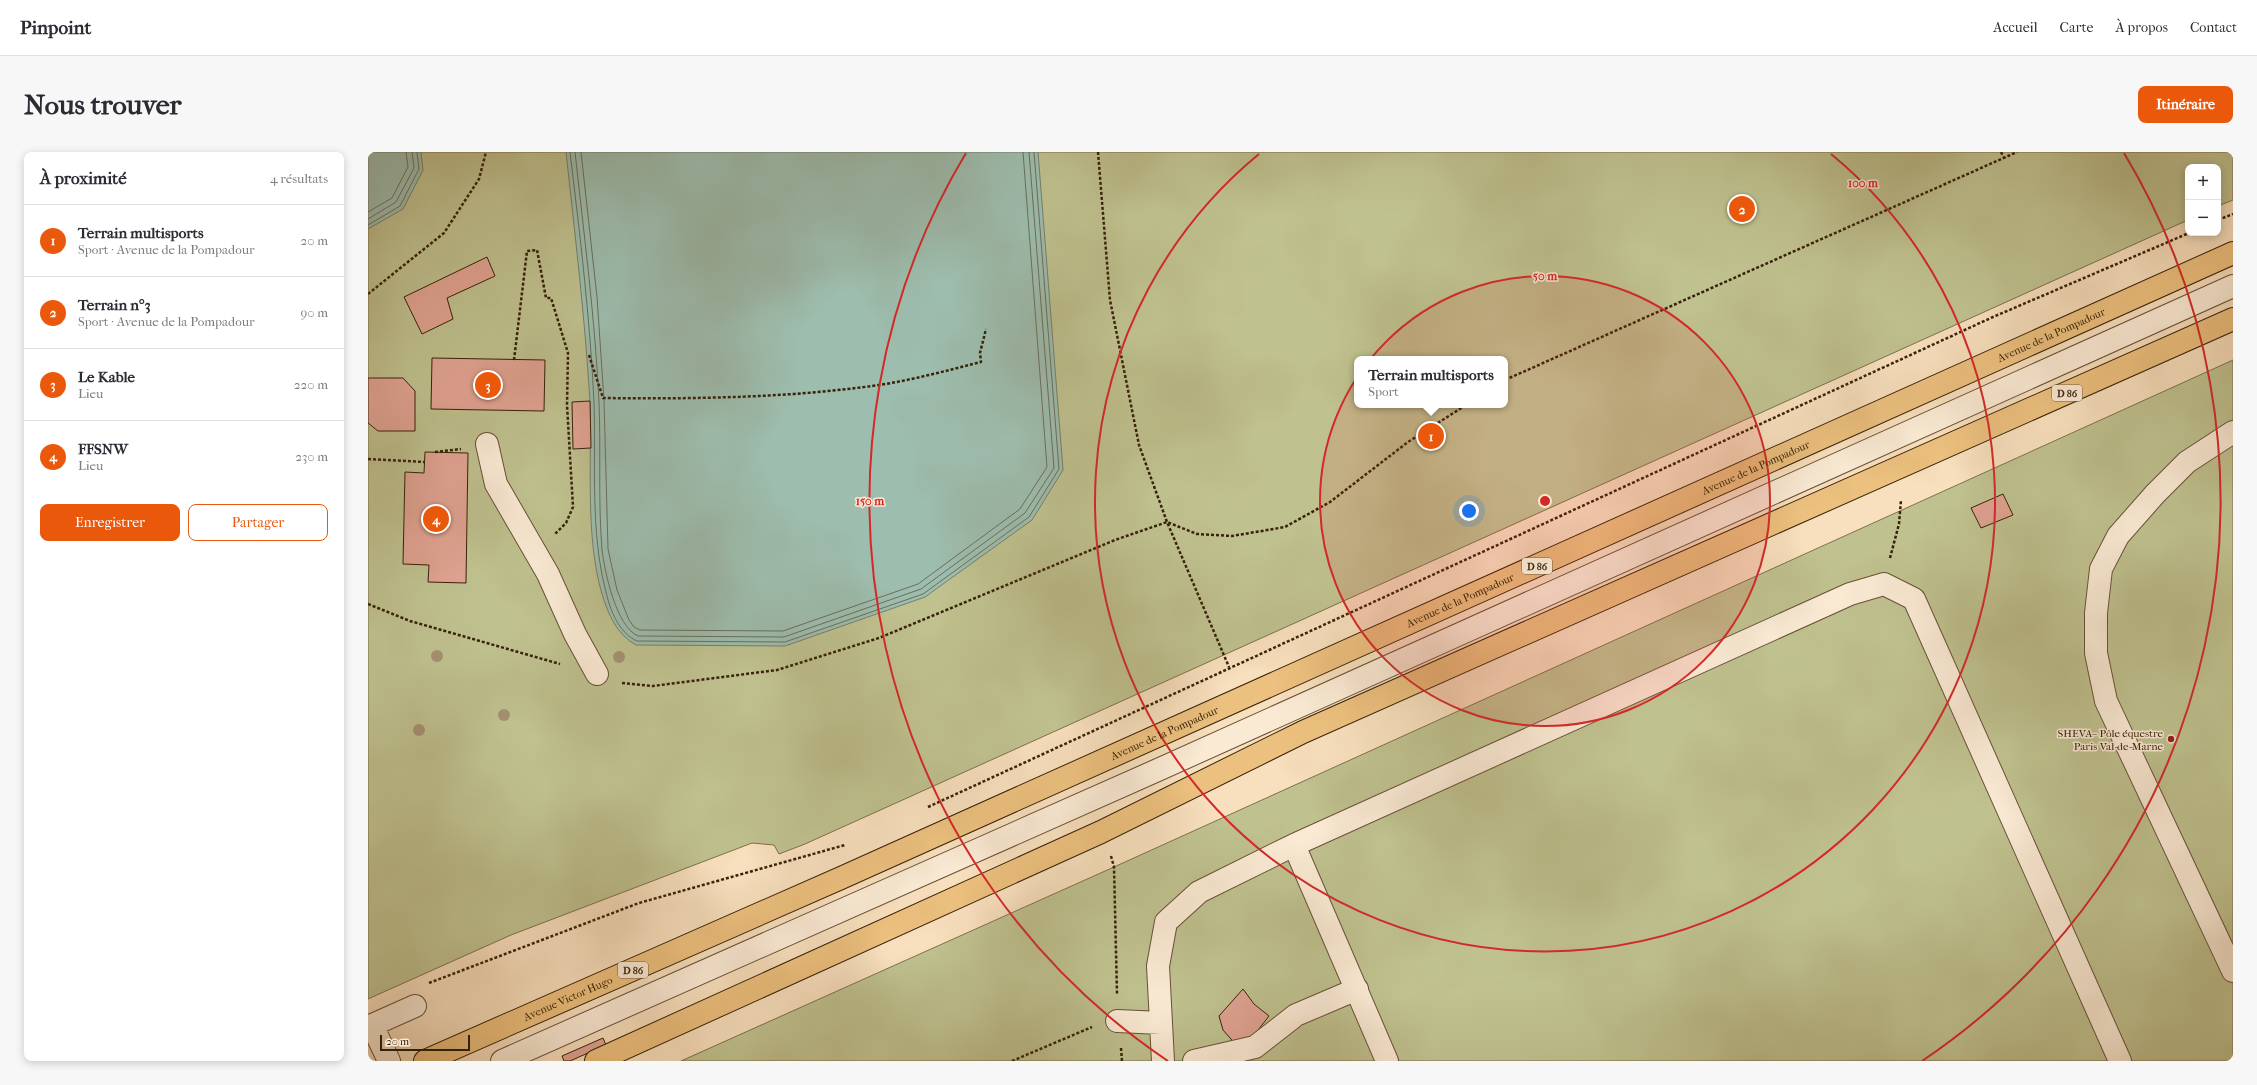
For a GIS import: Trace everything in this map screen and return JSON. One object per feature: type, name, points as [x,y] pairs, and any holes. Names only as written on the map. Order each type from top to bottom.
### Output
[{"type":"main road","name":"Avenue de la Pompadour","points":[[841,878],[2233,254]]},
{"type":"main road","name":"D 86","points":[[596,1061],[1101,832],[1303,732],[2233,319]]},
{"type":"main road","name":"Avenue Victor Hugo","points":[[425,1061],[841,878]]},
{"type":"lane","points":[[502,1061],[849,908],[2233,286]]},
{"type":"lane","points":[[2233,432],[2187,462],[2155,494],[2118,536],[2101,569],[2096,613],[2096,653],[2106,701],[2233,970]]},
{"type":"lane","points":[[487,444],[496,484],[548,574],[575,634],[597,674]]},
{"type":"lane","points":[[1163,1061],[1158,966],[1166,922],[1198,892],[1294,846],[1850,594],[1884,584],[1914,599],[2120,1061]]},
{"type":"lane","points":[[1294,846],[1387,1061]]},
{"type":"lane","points":[[1194,1061],[1255,1047],[1296,1015],[1357,989]]},
{"type":"lane","points":[[389,1061],[370,1026],[415,1006]]},
{"type":"lane","points":[[1117,1021],[1161,1023]]},
{"type":"path","points":[[368,294],[444,233],[479,179],[486,152]]},
{"type":"path","points":[[1098,152],[1110,300],[1139,445],[1167,522],[1229,667]]},
{"type":"path","points":[[2001,152],[2004,158]]},
{"type":"path","points":[[1508,379],[2017,152]]},
{"type":"path","points":[[2221,219],[2233,214]]},
{"type":"path","points":[[922,810],[1229,667],[1994,317],[2185,235]]},
{"type":"path","points":[[514,360],[527,251],[537,250],[546,298],[551,298],[568,353],[567,405],[573,507],[566,522],[554,535],[531,545]]},
{"type":"path","points":[[589,355],[603,398],[770,396],[872,386],[928,376],[981,362],[980,353],[986,329]]},
{"type":"path","points":[[368,604],[410,621],[597,674],[616,683],[653,686],[777,670],[880,638],[1115,540],[1167,522],[1197,534],[1232,536],[1285,526],[1330,502],[1408,442],[1461,408]]},
{"type":"path","points":[[368,459],[425,462]]},
{"type":"path","points":[[1884,584],[1900,524],[1901,500]]},
{"type":"path","points":[[1101,832],[1114,867],[1117,1021],[1122,1061]]},
{"type":"path","points":[[425,985],[638,903],[851,843]]},
{"type":"path","points":[[1012,1061],[1089,1027],[1117,1021]]},
{"type":"green space","points":[[368,152],[2233,152],[2233,200],[2221,205],[2221,164],[2185,164],[2185,221],[805,844],[779,854],[774,845],[752,843],[511,935],[368,999]]},
{"type":"green space","points":[[2233,360],[2233,1061],[681,1061],[1114,867]]},
{"type":"water","points":[[368,152],[421,152],[423,170],[403,209],[368,229]]},
{"type":"water","points":[[566,152],[1038,152],[1063,470],[1032,520],[925,597],[785,646],[636,645],[629,641],[618,630],[607,609],[602,594],[593,548],[590,499],[590,402],[588,371],[580,277]]},
{"type":"building","points":[[487,257],[495,276],[447,298],[453,319],[422,334],[404,297]]},
{"type":"building","points":[[432,358],[545,360],[544,411],[431,409]]},
{"type":"building","points":[[368,378],[403,378],[415,391],[415,431],[378,431],[368,423]]},
{"type":"building","points":[[590,401],[591,448],[573,449],[572,402]]},
{"type":"building","points":[[425,452],[468,453],[466,583],[428,582],[429,565],[403,564],[405,472],[424,473]]},
{"type":"building","points":[[2003,494],[2013,515],[1981,528],[1971,508]]},
{"type":"building","points":[[1243,989],[1254,1004],[1269,1016],[1255,1034],[1238,1047],[1223,1030],[1219,1016]]},
{"type":"building","points":[[603,1038],[606,1045],[570,1061],[564,1061],[562,1056]]},
{"type":"place","name":"Terrain n°3","points":[[1742,209]]},
{"type":"place","name":"Le Kable","points":[[488,385]]},
{"type":"place","name":"Terrain multisports","points":[[1431,436]]},
{"type":"place","name":"FFSNW","points":[[436,519]]},
{"type":"place","name":"SHEVA– Pôle équestre Paris Val-de-Marne","points":[[2171,739]]}]
